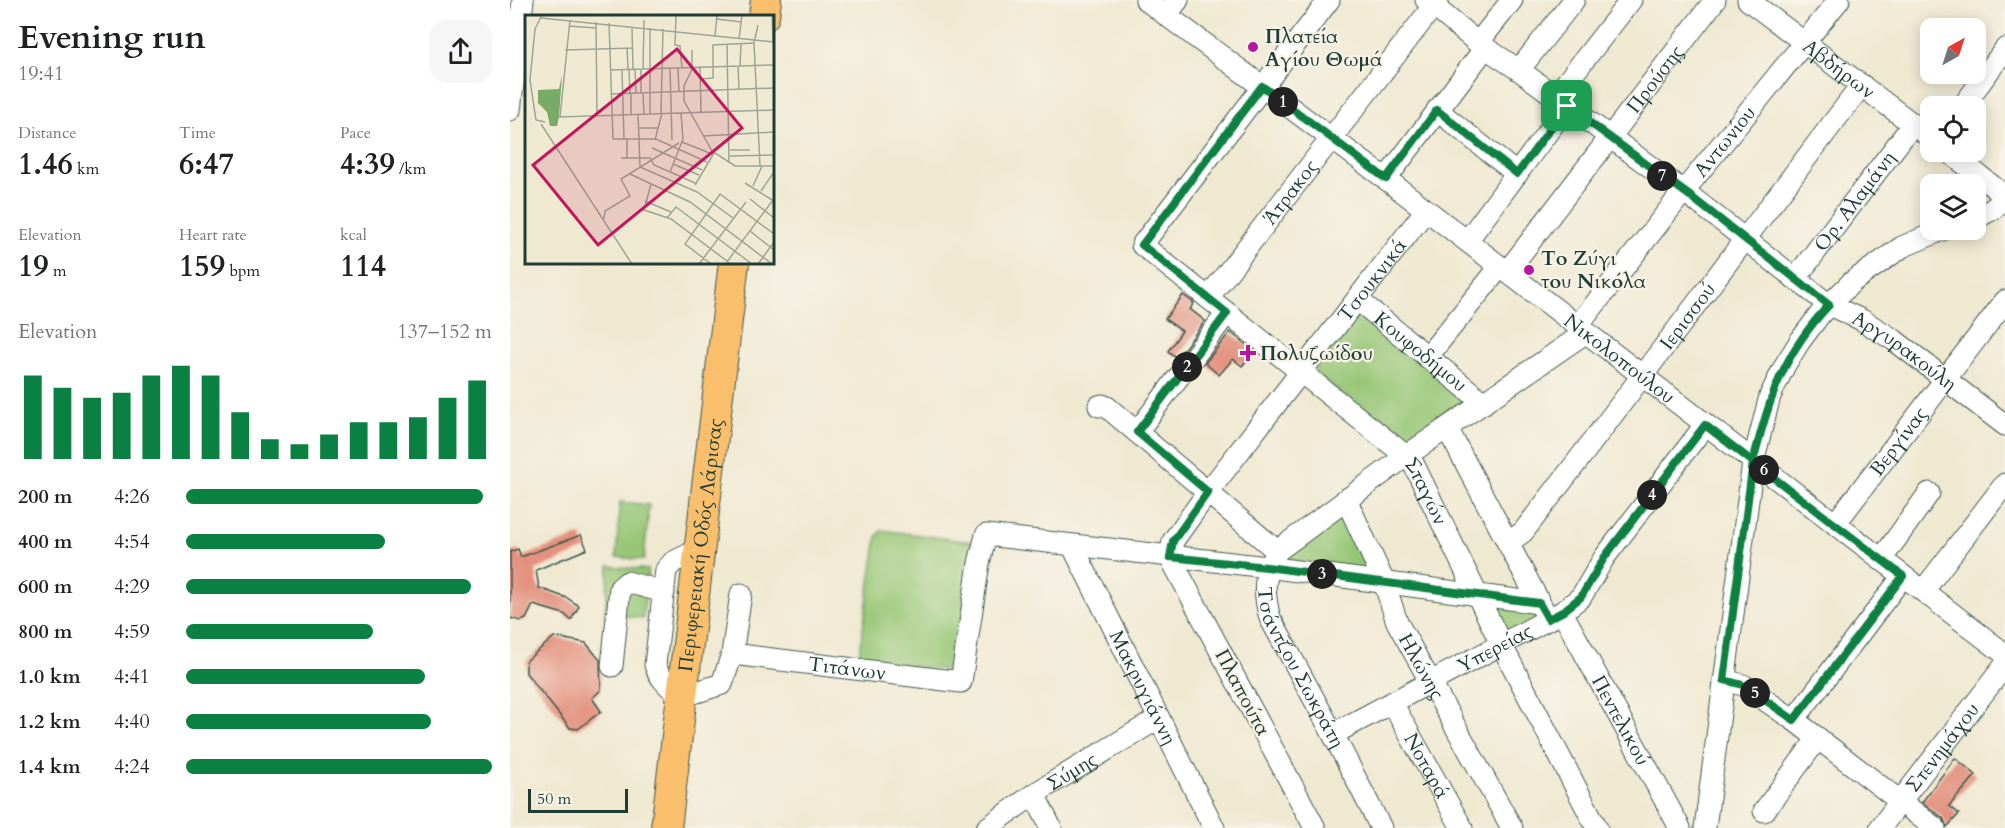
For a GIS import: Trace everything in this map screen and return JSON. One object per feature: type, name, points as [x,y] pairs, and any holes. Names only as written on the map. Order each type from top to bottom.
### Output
[{"type":"highway","points":[[764,15],[766,0]]},
{"type":"highway","name":"Περιφερειακή Οδός Λάρισας","points":[[666,828],[734,264]]},
{"type":"street","points":[[510,110],[523,0]]},
{"type":"street","name":"Νικολοπούλου","points":[[1146,0],[1172,8],[1262,86],[2005,654]]},
{"type":"street","points":[[1262,86],[1329,0]]},
{"type":"street","points":[[1386,179],[1437,110],[1512,0]]},
{"type":"street","points":[[1519,70],[1574,0]]},
{"type":"street","points":[[1467,241],[1517,174],[1561,101],[1631,0]]},
{"type":"street","name":"Προύσης","points":[[1427,357],[1503,270],[1715,0]]},
{"type":"street","name":"Αβδήρων","points":[[1748,0],[1920,129]]},
{"type":"street","name":"Αντωνίου","points":[[1272,559],[1346,500],[1484,403],[1581,330],[1683,192],[1839,0]]},
{"type":"street","name":"Αργυρακούλη","points":[[1432,2],[1482,45],[1683,192],[1829,305],[1875,328],[2005,425]]},
{"type":"street","name":"Άτρακος","points":[[1208,298],[1332,139],[1432,2]]},
{"type":"street","points":[[1970,96],[2005,49]]},
{"type":"street","name":"Ιερισσού","points":[[1508,543],[1524,532],[1643,378],[1743,239],[1862,85]]},
{"type":"street","name":"Σταγών","points":[[1262,86],[1142,245],[1303,371],[1406,456],[1417,472],[1501,644],[1597,828]]},
{"type":"street","points":[[1437,110],[1517,174]]},
{"type":"street","name":"Ορ. Αλαμάνη","points":[[1795,279],[1913,124]]},
{"type":"street","points":[[1961,162],[2005,197],[1986,213]]},
{"type":"street","name":"Τσουκνικά","points":[[1170,557],[1173,541],[1208,492],[1426,210]]},
{"type":"street","points":[[1705,828],[1753,462],[1765,414],[1781,372],[1800,341],[1829,305],[1871,267],[1902,247],[1920,239]]},
{"type":"street","name":"Κουφοδήμου","points":[[1358,300],[1484,403]]},
{"type":"street","name":"Βεργίνας","points":[[1835,524],[1945,379],[2003,309]]},
{"type":"street","points":[[1137,432],[1227,313]]},
{"type":"street","points":[[1099,406],[1107,407],[1208,492],[1272,559]]},
{"type":"street","name":"Υπερείας","points":[[1333,734],[1432,683],[1501,644],[1550,611],[1581,597],[1604,558],[1705,425]]},
{"type":"street","name":"Πεντελικού","points":[[1447,428],[1508,543],[1680,828]]},
{"type":"street","points":[[1923,591],[2005,484]]},
{"type":"street","points":[[1881,560],[1929,493]]},
{"type":"street","name":"Ηλώνης","points":[[1346,500],[1384,582],[1397,622],[1512,828]]},
{"type":"street","name":"Τιτάνων","points":[[732,654],[961,682],[979,563],[986,535],[1072,545]]},
{"type":"street","points":[[1072,545],[1170,557],[1272,559],[1384,582],[1478,595],[1550,611]]},
{"type":"street","name":"Μακρυγιάννη","points":[[1072,545],[1214,828]]},
{"type":"street","points":[[700,549],[670,565],[666,570],[656,665],[658,674],[664,683],[681,697],[722,684],[732,654],[741,594]]},
{"type":"street","name":"Πλαπούτα","points":[[1170,557],[1315,828]]},
{"type":"street","name":"Τσάντζου Σωκράτη","points":[[1272,559],[1266,601],[1270,618],[1381,828]]},
{"type":"street","points":[[1794,720],[1903,576]]},
{"type":"street","points":[[612,666],[620,588],[627,582],[664,592]]},
{"type":"street","name":"Στενημάχου","points":[[1880,828],[2005,665]]},
{"type":"street","points":[[1724,680],[1743,685],[1794,720],[1935,828]]},
{"type":"street","name":"Νοταρά","points":[[1392,703],[1462,828]]},
{"type":"street","name":"Σύμης","points":[[987,828],[1034,794],[1158,717]]},
{"type":"street","points":[[1764,811],[1818,738]]},
{"type":"street","points":[[1034,794],[1051,828]]},
{"type":"green space","points":[[1359,307],[1471,402],[1409,445],[1314,372]]},
{"type":"green space","points":[[620,502],[649,505],[644,560],[616,557]]},
{"type":"green space","points":[[1343,516],[1371,576],[1290,566],[1293,551]]},
{"type":"green space","points":[[882,530],[972,542],[961,663],[958,671],[858,661],[877,536]]},
{"type":"green space","points":[[609,566],[648,570],[643,618],[605,614]]},
{"type":"green space","points":[[1488,606],[1535,611],[1535,622],[1503,638]]},
{"type":"building","points":[[1183,295],[1194,303],[1190,309],[1205,321],[1177,358],[1168,351],[1182,331],[1165,319]]},
{"type":"building","points":[[1230,332],[1254,351],[1242,366],[1233,359],[1219,375],[1205,363]]},
{"type":"building","points":[[581,535],[587,549],[536,570],[539,588],[567,598],[579,606],[571,620],[564,614],[533,605],[526,619],[521,621],[510,618],[510,552],[518,549],[521,557]]},
{"type":"building","points":[[554,637],[586,643],[600,660],[601,690],[592,698],[601,711],[578,729],[570,728],[526,673],[526,661]]},
{"type":"building","points":[[1955,758],[1976,775],[1949,806],[1959,814],[1947,827],[1943,818],[1922,802]]},
{"type":"place","name":"Πλατεία Αγίου Θωμά","points":[[1253,47]]},
{"type":"place","name":"Το Ζύγι του Νικόλα","points":[[1529,270]]},
{"type":"place","name":"Πολυζωίδου","points":[[1248,353]]},
{"type":"route","points":[[1567,106],[1517,174],[1437,110],[1386,179],[1262,86],[1142,245],[1227,313],[1137,432],[1208,492],[1173,541],[1170,557],[1267,567],[1539,603],[1548,619],[1562,612],[1581,597],[1604,558],[1705,425],[1753,462],[1724,680],[1743,685],[1794,720],[1903,576],[1753,462],[1770,396],[1785,365],[1800,341],[1829,305],[1690,196],[1567,106]]}]
